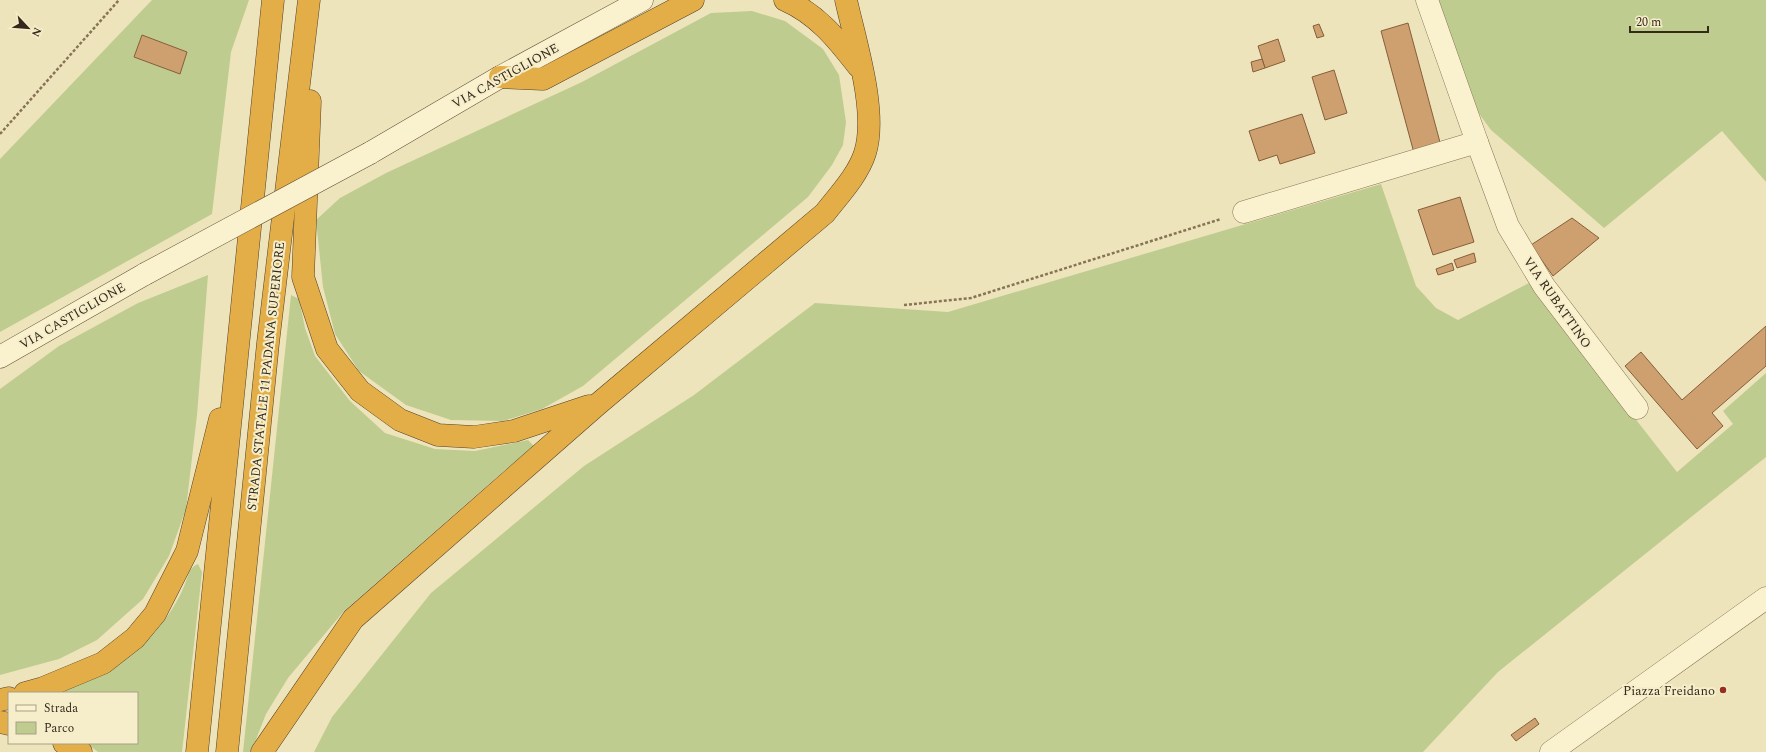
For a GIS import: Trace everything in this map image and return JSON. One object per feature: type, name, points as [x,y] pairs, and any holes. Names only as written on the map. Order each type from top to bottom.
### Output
[{"type":"highway","points":[[197,752],[273,0]]},
{"type":"highway","name":"STRADA STATALE 11 PADANA SUPERIORE","points":[[227,752],[268,343],[309,0]]},
{"type":"highway","points":[[314,0],[303,277],[328,349],[360,391],[400,420],[438,435],[474,437],[514,431],[598,404]]},
{"type":"highway","points":[[500,77],[543,79],[693,0]]},
{"type":"highway","points":[[262,752],[353,619],[598,404],[825,213],[852,178],[865,153],[870,122],[863,72],[846,0]]},
{"type":"highway","points":[[794,2],[830,31],[863,72]]},
{"type":"highway","points":[[29,692],[43,688],[103,663],[135,638],[155,614],[187,551],[240,336]]},
{"type":"highway","points":[[66,744],[81,752]]},
{"type":"street","name":"VIA CASTIGLIONE","points":[[0,357],[145,274],[370,153],[500,77],[642,0]]},
{"type":"street","name":"VIA RUBATTINO","points":[[1427,0],[1508,226],[1544,286],[1637,408]]},
{"type":"street","points":[[1244,212],[1477,142]]},
{"type":"street","points":[[1551,752],[1766,598]]},
{"type":"path","points":[[0,134],[119,0]]},
{"type":"path","points":[[904,305],[971,298],[1244,212]]},
{"type":"green space","points":[[152,0],[249,0],[231,52],[212,214],[0,332],[0,159]]},
{"type":"green space","points":[[1438,0],[1766,0],[1766,182],[1722,131],[1604,228],[1491,130],[1472,104]]},
{"type":"green space","points":[[752,11],[785,21],[823,49],[839,75],[846,122],[843,145],[832,165],[808,197],[583,386],[542,409],[503,421],[451,420],[406,405],[359,371],[335,334],[323,287],[316,220],[340,198],[386,173],[582,82],[711,13]]},
{"type":"green space","points":[[1381,184],[1416,286],[1436,308],[1458,320],[1529,283],[1677,472],[1733,424],[1723,411],[1766,373],[1766,457],[1498,672],[1423,752],[314,752],[332,717],[431,593],[584,466],[694,395],[815,303],[948,312]]},
{"type":"green space","points":[[208,275],[197,415],[186,509],[169,556],[143,599],[97,640],[59,659],[0,675],[0,389],[59,346],[138,303]]},
{"type":"green space","points":[[291,295],[299,299],[305,328],[315,356],[350,401],[385,433],[435,449],[475,451],[528,440],[536,448],[506,469],[344,611],[288,678],[266,714],[251,752],[243,752]]},
{"type":"green space","points":[[198,564],[202,572],[182,752],[98,752],[87,744],[138,744],[138,692],[54,692],[108,669],[121,662],[145,643],[168,615],[182,590],[188,575],[195,565]]},
{"type":"building","points":[[1408,23],[1441,146],[1414,153],[1381,31]]},
{"type":"building","points":[[1319,24],[1324,36],[1317,38],[1313,26]]},
{"type":"building","points":[[142,35],[187,52],[180,74],[134,57]]},
{"type":"building","points":[[1278,39],[1285,61],[1265,68],[1258,46]]},
{"type":"building","points":[[1262,59],[1265,68],[1253,72],[1251,62]]},
{"type":"building","points":[[1334,70],[1347,113],[1325,120],[1312,77]]},
{"type":"building","points":[[1302,114],[1315,153],[1280,164],[1277,155],[1259,161],[1249,131]]},
{"type":"building","points":[[1460,197],[1474,242],[1433,255],[1418,210]]},
{"type":"building","points":[[1572,218],[1599,238],[1553,276],[1531,245]]},
{"type":"building","points":[[1474,253],[1476,262],[1457,268],[1454,260]]},
{"type":"building","points":[[1452,263],[1454,270],[1438,275],[1436,269]]},
{"type":"building","points":[[1766,326],[1766,366],[1712,413],[1723,426],[1697,449],[1625,366],[1641,352],[1682,400]]},
{"type":"building","points":[[1535,718],[1539,724],[1516,741],[1511,735]]},
{"type":"place","name":"Piazza Freidano","points":[[1723,690]]}]
